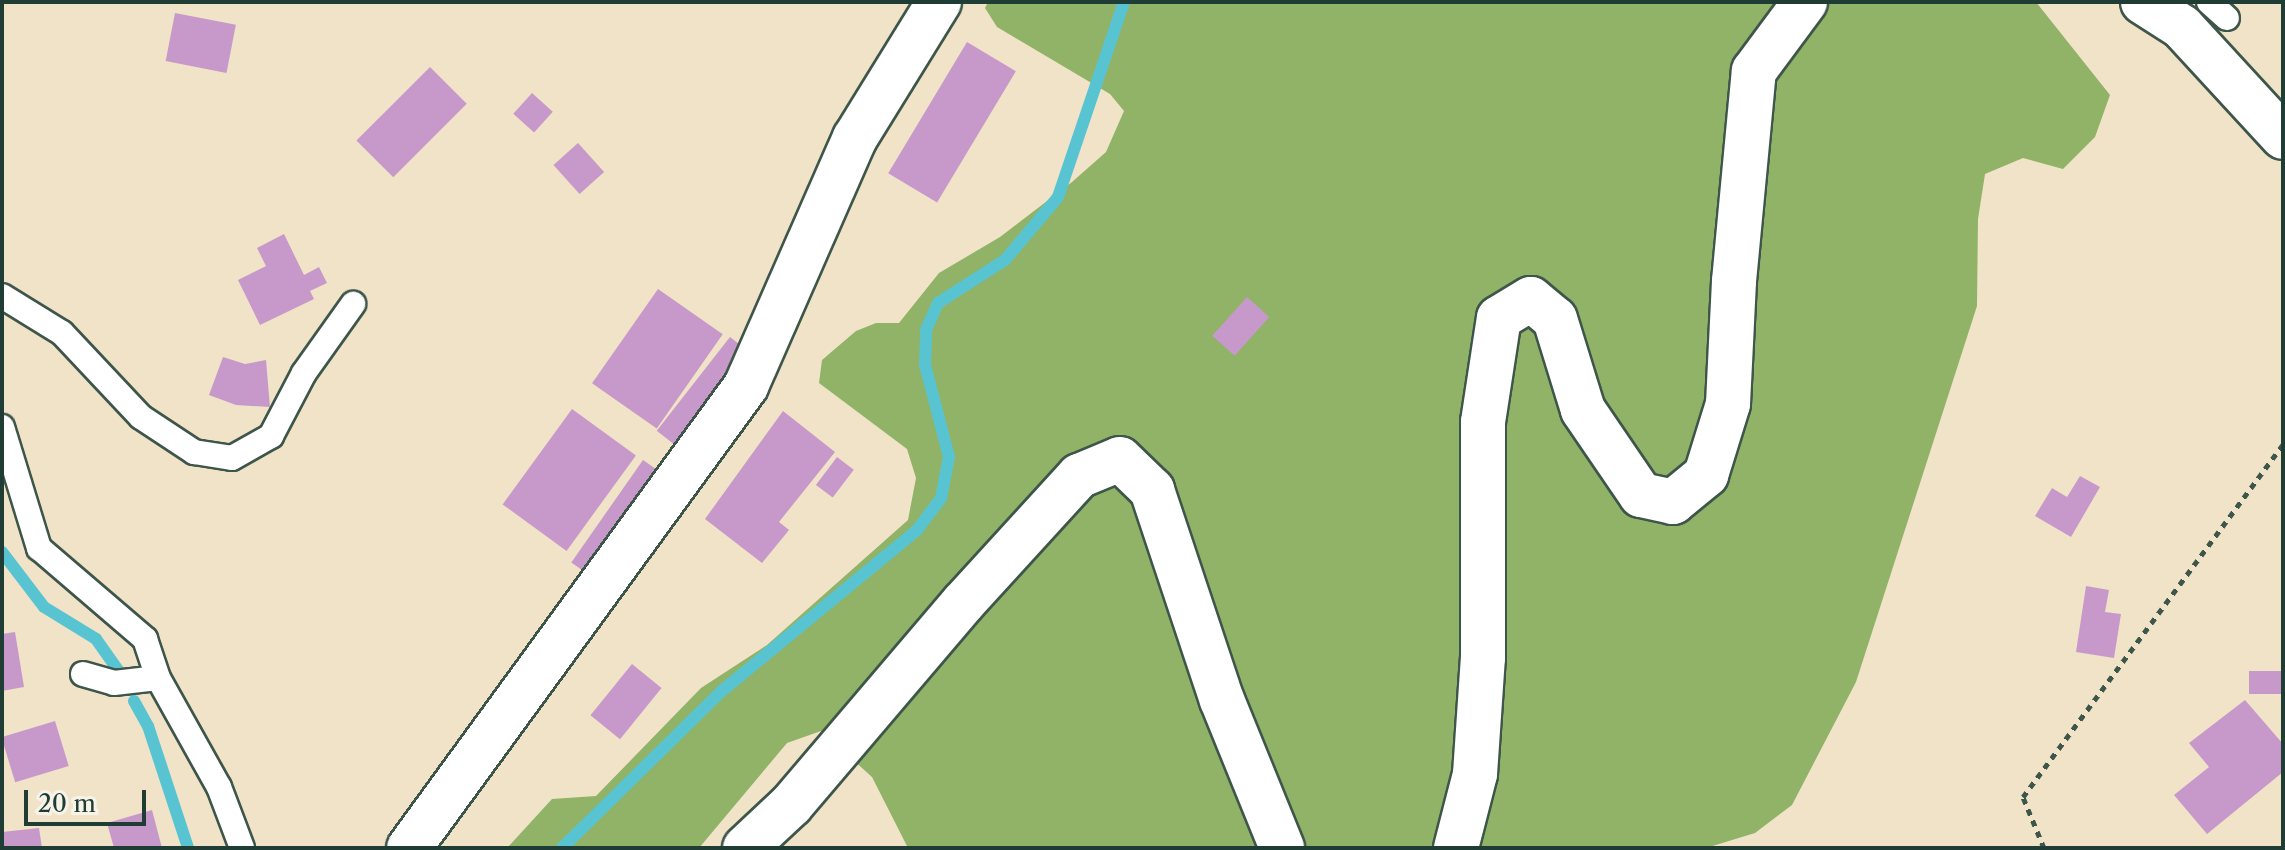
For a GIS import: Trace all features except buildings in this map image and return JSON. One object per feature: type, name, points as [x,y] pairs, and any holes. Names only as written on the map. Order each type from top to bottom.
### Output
[{"type":"street","points":[[409,848],[746,386],[855,138],[939,2]]},
{"type":"street","points":[[1456,848],[1475,774],[1483,658],[1483,422],[1499,318],[1531,299],[1555,319],[1583,410],[1641,495],[1673,502],[1706,475],[1728,404],[1734,281],[1754,71],[1805,2]]},
{"type":"street","points":[[2143,2],[2182,27],[2283,137]]},
{"type":"street","points":[[745,848],[791,805],[1079,476],[1120,459],[1152,490],[1222,700],[1282,848]]},
{"type":"lane","points":[[2,296],[62,333],[141,417],[194,452],[232,458],[271,436],[304,373],[353,304]]},
{"type":"lane","points":[[2,427],[39,548],[145,639],[158,678],[219,787],[242,848]]},
{"type":"lane","points":[[83,674],[114,683],[158,678]]},
{"type":"path","points":[[2044,848],[2023,797],[2283,444]]},
{"type":"green space","points":[[988,2],[2036,2],[2110,95],[2095,137],[2063,169],[2023,158],[1985,174],[1978,219],[1977,306],[1856,682],[1792,805],[1755,833],[1706,848],[908,848],[872,777],[821,731],[787,743],[699,848],[507,848],[552,799],[596,796],[701,688],[767,645],[908,520],[916,478],[907,449],[819,383],[822,360],[856,331],[876,323],[899,323],[939,273],[1000,237],[1072,182],[1106,152],[1124,111],[1110,94],[997,27],[985,8]]},
{"type":"waterway","points":[[562,848],[723,690],[917,530],[941,498],[949,457],[925,365],[926,330],[938,303],[1005,260],[1058,197],[1124,2]]},
{"type":"waterway","points":[[2,552],[44,607],[96,639],[120,673]]},
{"type":"waterway","points":[[134,701],[148,726],[188,848]]}]
